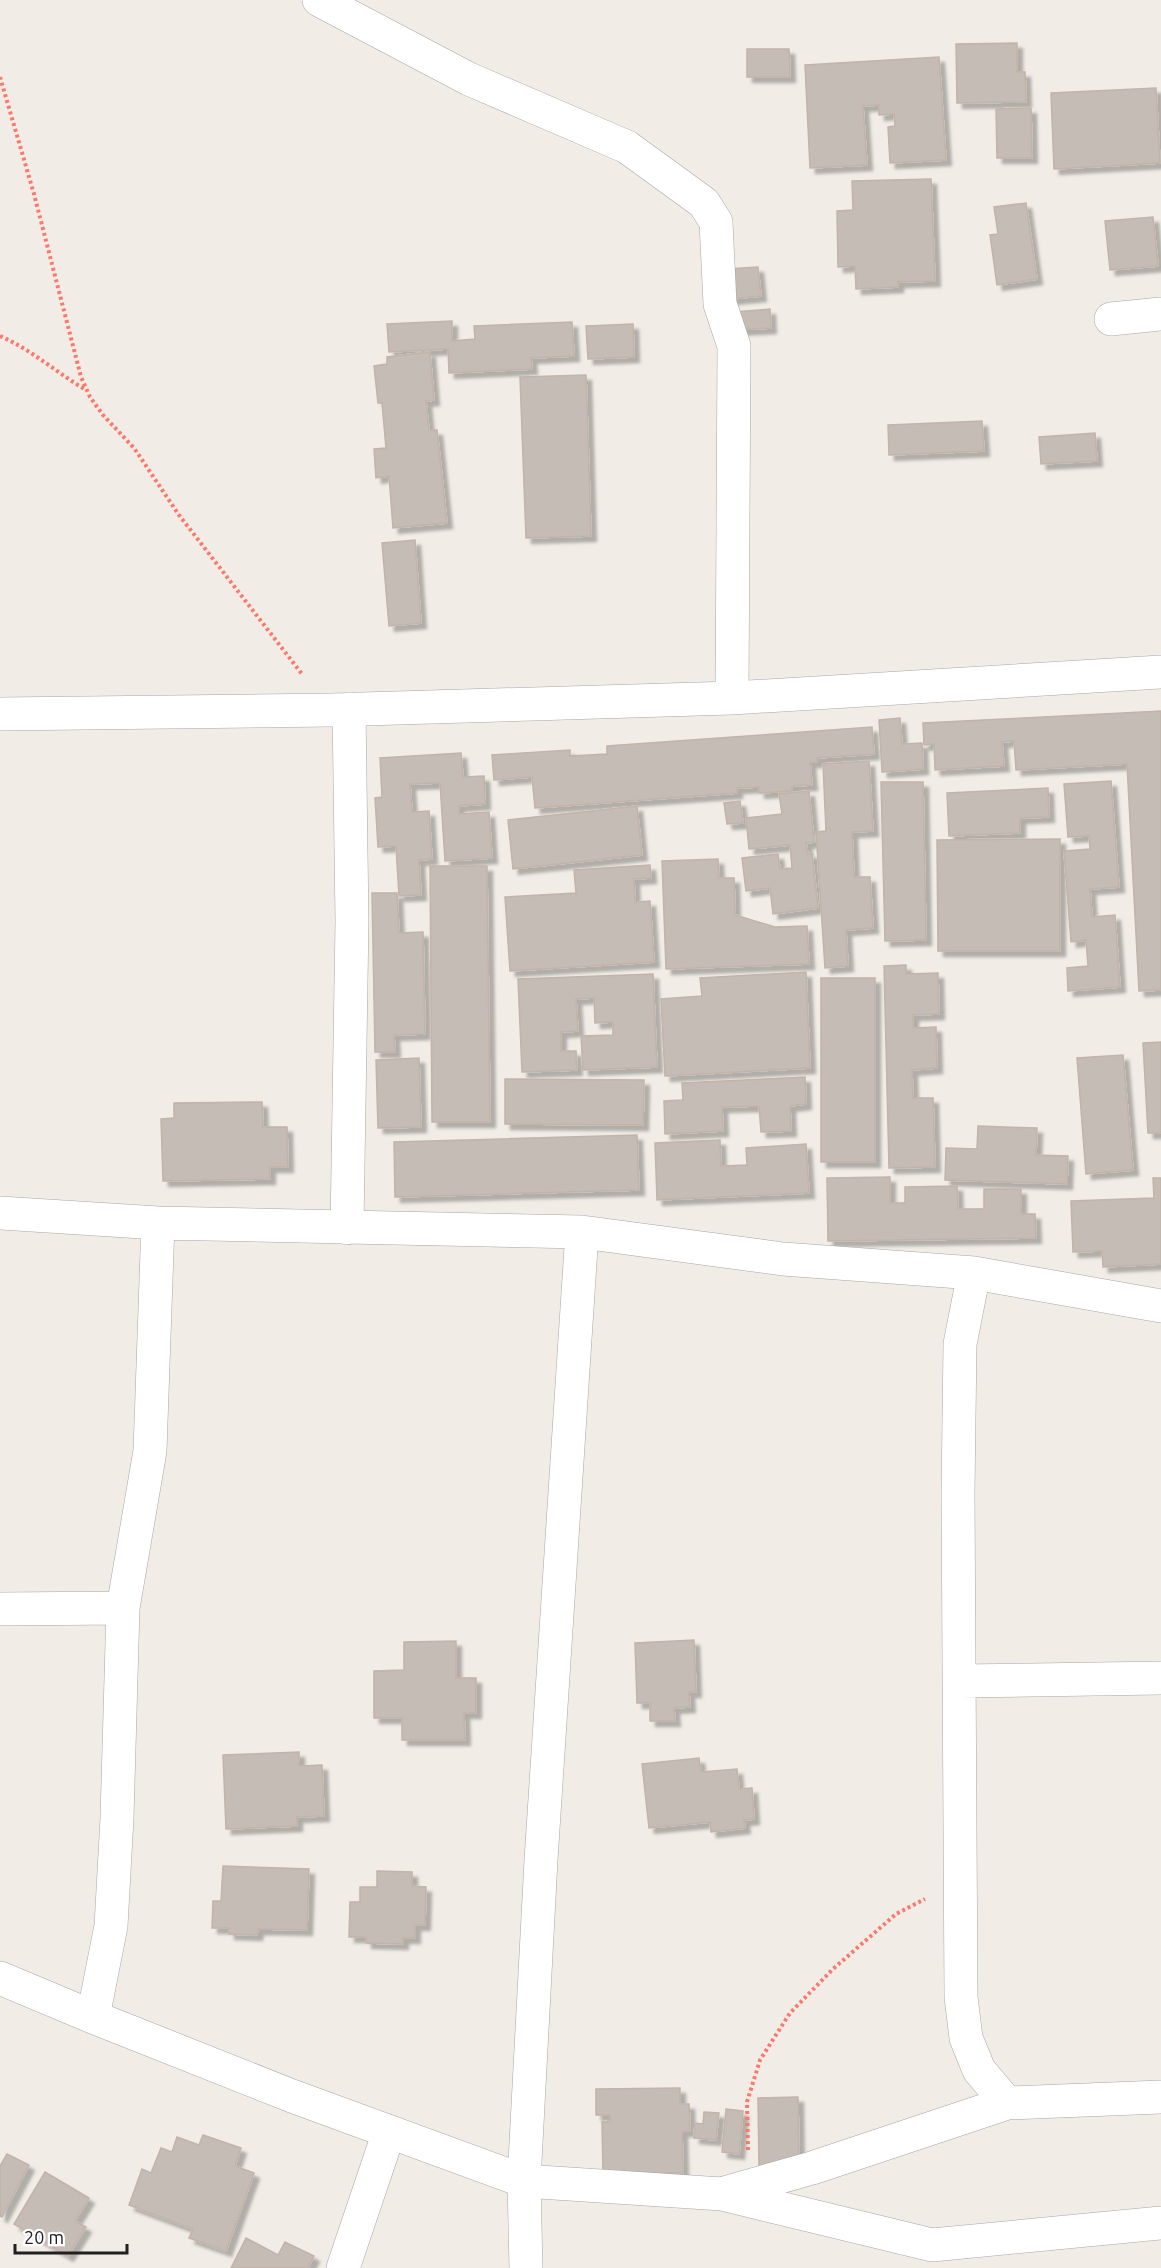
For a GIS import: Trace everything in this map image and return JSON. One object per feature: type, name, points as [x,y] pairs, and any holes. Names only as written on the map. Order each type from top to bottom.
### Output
[{"type":"street","points":[[319,0],[469,79],[627,147],[704,203],[716,222],[720,304],[734,346],[732,698]]},
{"type":"street","points":[[1111,319],[1161,314]]},
{"type":"street","points":[[0,714],[340,710],[732,698],[1161,672]]},
{"type":"street","points":[[340,710],[352,921],[346,1228]]},
{"type":"street","points":[[0,1213],[158,1223],[582,1232],[783,1259],[974,1274],[1161,1306]]},
{"type":"street","points":[[93,2017],[111,1926],[117,1818],[123,1608],[150,1450],[158,1223]]},
{"type":"street","points":[[526,2268],[524,2181],[541,1860],[582,1232]]},
{"type":"street","points":[[974,1274],[960,1344],[958,1493],[961,1997],[966,2038],[979,2070],[1007,2103]]},
{"type":"street","points":[[0,1609],[123,1608]]},
{"type":"street","points":[[960,1681],[1161,1678]]},
{"type":"street","points":[[0,1978],[292,2096],[524,2181],[735,2190],[932,2245],[1161,2223]]},
{"type":"street","points":[[735,2190],[812,2168],[1007,2103],[1161,2097]]},
{"type":"street","points":[[343,2268],[389,2132]]},
{"type":"path","points":[[0,77],[34,194],[81,377],[87,390],[103,415],[134,448],[179,515],[340,710]]},
{"type":"path","points":[[0,336],[23,346],[65,378],[87,390]]},
{"type":"path","points":[[735,2190],[747,2102],[760,2060],[790,2013],[833,1970],[896,1914],[960,1881]]},
{"type":"building","points":[[1017,43],[1017,72],[1025,72],[1026,102],[957,103],[956,44]]},
{"type":"building","points":[[747,49],[789,49],[790,77],[747,77]]},
{"type":"building","points":[[939,57],[946,160],[890,163],[888,127],[895,126],[894,114],[879,115],[879,105],[863,106],[867,165],[810,168],[805,65]]},
{"type":"building","points":[[1156,88],[1160,163],[1054,169],[1051,93]]},
{"type":"building","points":[[1031,108],[1032,158],[997,158],[996,109]]},
{"type":"building","points":[[931,179],[935,281],[898,282],[898,287],[856,289],[855,266],[838,267],[837,211],[853,210],[852,181]]},
{"type":"building","points":[[1026,203],[1037,279],[997,285],[990,235],[998,234],[994,207]]},
{"type":"building","points":[[1153,217],[1158,266],[1110,270],[1105,221]]},
{"type":"building","points":[[758,267],[761,296],[731,299],[728,269]]},
{"type":"building","points":[[770,309],[771,328],[736,330],[734,312]]},
{"type":"building","points":[[452,321],[452,341],[475,339],[474,326],[572,322],[574,356],[531,358],[532,369],[449,373],[448,349],[389,352],[387,324]]},
{"type":"building","points":[[633,324],[634,357],[588,359],[586,326]]},
{"type":"building","points":[[430,352],[434,400],[426,401],[429,430],[437,430],[447,523],[393,528],[389,476],[376,478],[374,449],[386,448],[382,403],[378,403],[374,366],[387,364],[387,357]]},
{"type":"building","points":[[586,375],[591,536],[526,538],[520,377]]},
{"type":"building","points":[[982,421],[984,451],[889,455],[888,425]]},
{"type":"building","points":[[1095,433],[1097,461],[1041,464],[1039,437]]},
{"type":"building","points":[[415,540],[421,623],[389,626],[382,543]]},
{"type":"building","points":[[1161,711],[1161,990],[1139,991],[1127,764],[1016,770],[1014,741],[1002,742],[1004,766],[935,770],[934,744],[924,745],[923,723]]},
{"type":"building","points":[[900,718],[902,744],[922,743],[923,769],[882,772],[879,720]]},
{"type":"building","points":[[872,727],[874,754],[817,758],[817,762],[810,762],[812,785],[792,786],[792,791],[759,793],[759,787],[737,788],[737,793],[535,808],[532,777],[494,780],[492,755],[570,750],[570,756],[607,754],[607,746]]},
{"type":"building","points":[[461,753],[463,777],[484,776],[485,804],[459,806],[459,814],[489,812],[492,858],[445,861],[440,783],[410,784],[412,812],[429,811],[432,859],[419,860],[421,895],[399,896],[396,846],[378,847],[375,798],[382,797],[380,758]]},
{"type":"building","points":[[869,761],[873,831],[852,832],[854,877],[870,877],[873,928],[846,930],[848,966],[825,968],[816,832],[826,831],[823,764]]},
{"type":"building","points":[[1111,781],[1119,887],[1090,889],[1092,917],[1115,915],[1120,987],[1068,991],[1067,968],[1088,966],[1086,940],[1071,942],[1064,851],[1090,849],[1089,836],[1068,837],[1064,784]]},
{"type":"building","points":[[881,782],[923,782],[926,940],[885,941]]},
{"type":"building","points":[[1048,788],[1049,817],[1020,818],[1020,833],[949,836],[947,793]]},
{"type":"building","points":[[809,791],[814,842],[806,843],[808,854],[812,853],[818,908],[773,914],[770,888],[746,891],[742,858],[778,854],[780,869],[792,868],[790,845],[749,849],[746,818],[782,814],[779,794]]},
{"type":"building","points":[[740,801],[743,823],[727,824],[724,803]]},
{"type":"building","points":[[637,806],[642,855],[513,869],[508,820]]},
{"type":"building","points":[[1060,839],[1060,951],[938,951],[937,840]]},
{"type":"building","points":[[718,859],[719,878],[734,878],[735,915],[775,927],[807,926],[809,964],[666,969],[662,861]]},
{"type":"building","points":[[650,865],[651,878],[634,879],[635,902],[650,901],[654,962],[510,971],[505,897],[576,893],[574,870]]},
{"type":"building","points":[[430,866],[487,866],[490,1122],[432,1122]]},
{"type":"building","points":[[372,893],[397,893],[399,933],[423,932],[425,1034],[394,1035],[395,1052],[375,1052]]},
{"type":"building","points":[[906,965],[906,974],[938,973],[939,1014],[913,1015],[913,1028],[936,1027],[937,1068],[912,1070],[913,1098],[933,1098],[935,1167],[889,1168],[884,966]]},
{"type":"building","points":[[806,972],[810,1068],[665,1076],[661,999],[702,996],[700,978]]},
{"type":"building","points":[[653,974],[657,1067],[583,1070],[581,1036],[613,1035],[613,1022],[595,1023],[594,998],[576,999],[578,1031],[561,1032],[561,1051],[576,1051],[577,1070],[522,1072],[518,979]]},
{"type":"building","points":[[821,978],[875,978],[875,1162],[821,1162]]},
{"type":"building","points":[[1161,1042],[1161,1133],[1148,1133],[1143,1043]]},
{"type":"building","points":[[1123,1055],[1133,1170],[1086,1174],[1077,1058]]},
{"type":"building","points":[[419,1058],[421,1127],[378,1128],[376,1060]]},
{"type":"building","points":[[805,1077],[806,1104],[790,1106],[791,1131],[761,1132],[759,1106],[722,1107],[723,1131],[665,1134],[664,1101],[683,1100],[682,1083]]},
{"type":"building","points":[[505,1079],[644,1080],[643,1125],[505,1124]]},
{"type":"building","points":[[262,1102],[263,1127],[287,1127],[288,1167],[270,1167],[270,1179],[163,1181],[161,1119],[174,1118],[174,1103]]},
{"type":"building","points":[[978,1126],[1037,1128],[1036,1155],[1068,1156],[1067,1184],[945,1180],[946,1148],[977,1149]]},
{"type":"building","points":[[637,1135],[639,1190],[395,1197],[394,1142]]},
{"type":"building","points":[[720,1140],[721,1166],[747,1165],[746,1148],[806,1144],[809,1193],[657,1200],[655,1143]]},
{"type":"building","points":[[890,1177],[890,1203],[905,1203],[905,1187],[957,1186],[958,1209],[984,1209],[984,1189],[1021,1189],[1021,1214],[1035,1214],[1036,1238],[828,1241],[827,1178]]},
{"type":"building","points":[[1153,1178],[1161,1178],[1161,1264],[1103,1267],[1102,1251],[1073,1252],[1071,1201],[1154,1198]]},
{"type":"building","points":[[694,1640],[696,1692],[689,1692],[690,1707],[674,1708],[675,1721],[650,1721],[650,1703],[637,1703],[635,1643]]},
{"type":"building","points":[[456,1641],[456,1678],[476,1678],[476,1713],[464,1713],[465,1740],[402,1740],[402,1718],[374,1718],[374,1671],[404,1670],[404,1642]]},
{"type":"building","points":[[299,1752],[299,1766],[322,1765],[324,1816],[297,1817],[297,1826],[226,1829],[223,1755]]},
{"type":"building","points":[[699,1758],[701,1772],[737,1769],[739,1789],[752,1788],[754,1819],[744,1820],[745,1828],[711,1832],[710,1822],[649,1828],[642,1764]]},
{"type":"building","points":[[223,1866],[309,1869],[307,1930],[258,1929],[257,1935],[229,1934],[229,1928],[212,1928],[213,1901],[221,1901]]},
{"type":"building","points":[[377,1871],[412,1872],[412,1886],[426,1887],[425,1925],[415,1925],[415,1938],[403,1938],[403,1944],[366,1943],[366,1937],[349,1937],[350,1902],[360,1902],[360,1887],[377,1887]]},
{"type":"building","points":[[680,2088],[680,2104],[689,2104],[690,2131],[682,2131],[683,2173],[603,2173],[602,2122],[610,2121],[610,2115],[596,2115],[596,2089]]},
{"type":"building","points":[[798,2097],[799,2165],[759,2166],[758,2098]]},
{"type":"building","points":[[726,2109],[743,2111],[739,2154],[722,2152]]},
{"type":"building","points":[[704,2112],[719,2113],[716,2140],[694,2138],[695,2123],[703,2124]]},
{"type":"building","points":[[203,2135],[241,2148],[235,2166],[254,2173],[226,2251],[189,2238],[193,2229],[129,2205],[142,2169],[151,2173],[161,2148],[172,2152],[177,2137],[199,2145]]},
{"type":"building","points":[[7,2154],[29,2165],[2,2217],[0,2216],[0,2166]]},
{"type":"building","points":[[45,2172],[89,2198],[75,2221],[86,2227],[68,2256],[14,2224]]},
{"type":"building","points":[[246,2238],[278,2255],[285,2242],[314,2256],[308,2268],[231,2268]]}]
